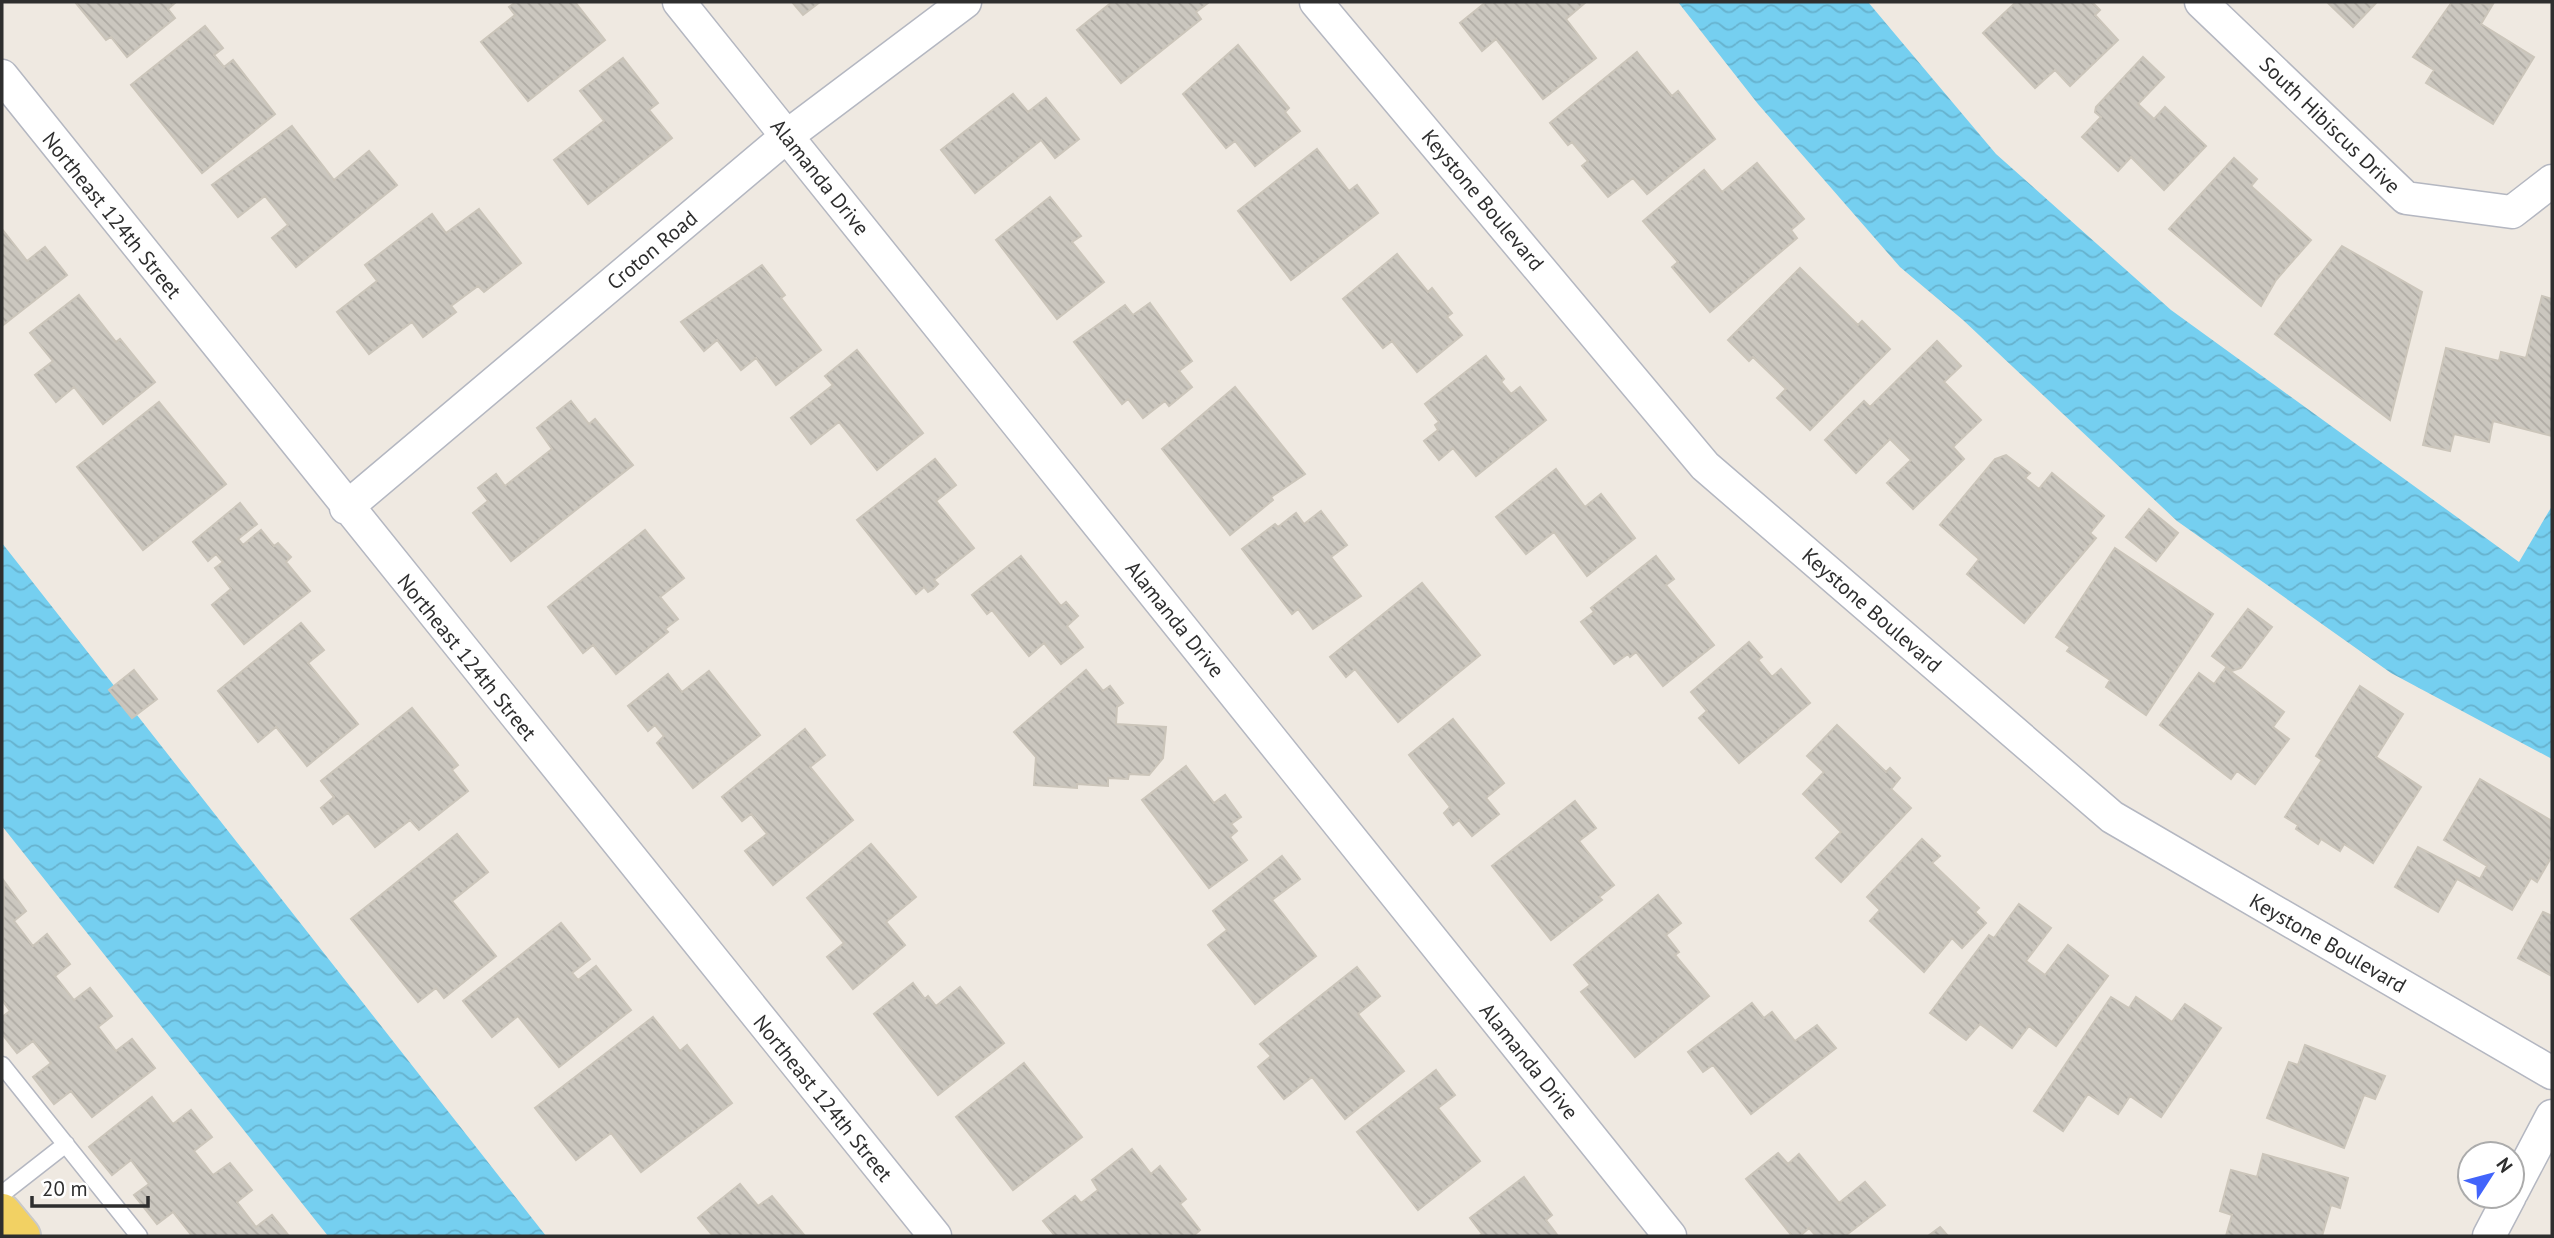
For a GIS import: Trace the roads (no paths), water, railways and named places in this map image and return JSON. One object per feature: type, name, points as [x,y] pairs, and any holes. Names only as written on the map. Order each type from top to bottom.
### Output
[{"type":"main road","points":[[2,1213],[20,1236]]},
{"type":"street","name":"Alamanda Drive","points":[[679,2],[1670,1236]]},
{"type":"street","name":"Croton Road","points":[[346,508],[788,136],[965,2]]},
{"type":"street","name":"Keystone Boulevard","points":[[1316,2],[1705,466],[2112,817],[2552,1073]]},
{"type":"street","name":"South Hibiscus Drive","points":[[2201,2],[2406,198],[2512,212],[2552,181]]},
{"type":"street","name":"Northeast 124th Street","points":[[2,76],[346,508],[935,1236]]},
{"type":"street","points":[[2526,1165],[2552,1116]]},
{"type":"street","points":[[2489,1236],[2503,1210]]},
{"type":"lane","points":[[2,1065],[139,1236]]},
{"type":"lane","points":[[2,1195],[66,1144]]},
{"type":"water","points":[[1678,2],[1868,2],[1996,154],[2171,310],[2519,562],[2552,506],[2552,759],[2391,673],[2177,521],[1963,320],[1900,267],[1758,104]]},
{"type":"water","points":[[2,543],[546,1236],[328,1236],[2,826]]}]
